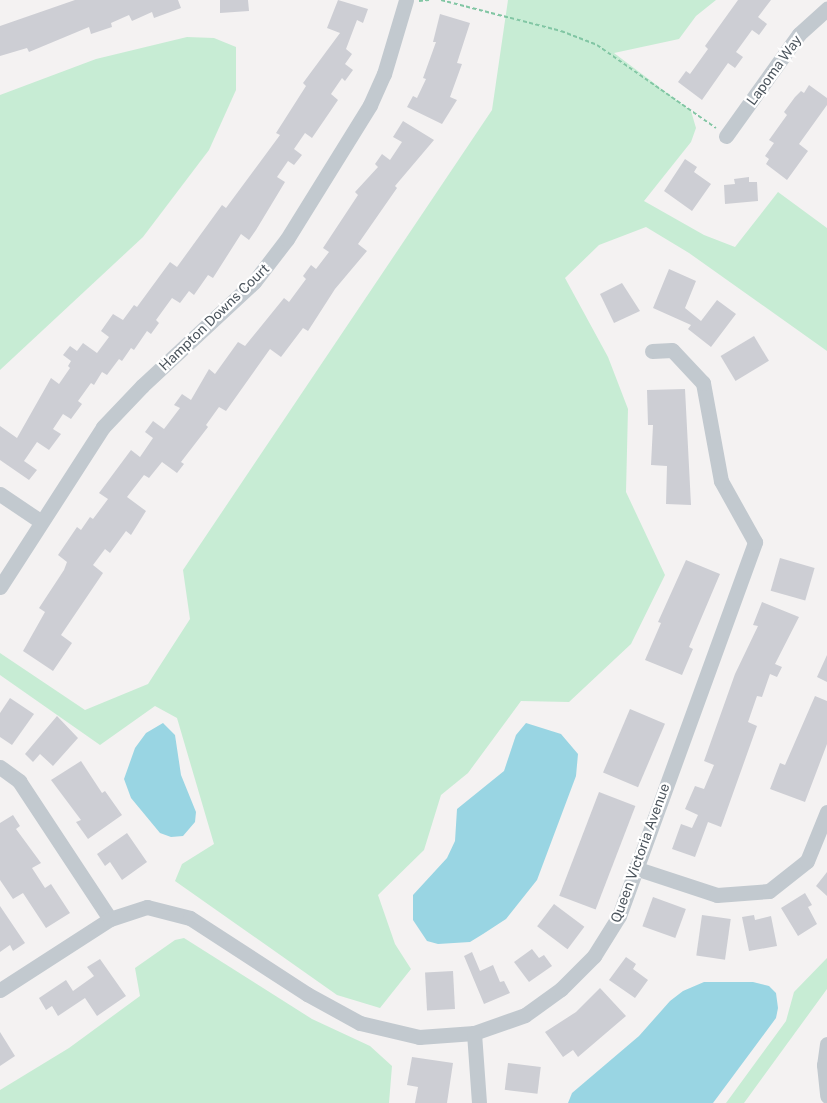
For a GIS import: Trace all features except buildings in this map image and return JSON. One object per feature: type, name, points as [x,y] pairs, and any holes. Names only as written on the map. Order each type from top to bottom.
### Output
[{"type":"street","name":"Hampton Downs Court","points":[[0,587],[40,521],[120,407],[254,282],[287,239],[370,105],[384,74],[406,0]]},
{"type":"street","name":"Lapoma Way","points":[[726,136],[799,34],[827,10]]},
{"type":"street","name":"Queen Victoria Avenue","points":[[0,990],[110,919],[147,907],[190,918],[307,994],[360,1023],[419,1037],[474,1033],[525,1015],[561,989],[594,956],[619,916],[755,542],[721,481],[703,382],[672,350],[652,351]]},
{"type":"street","points":[[0,494],[40,521]]},
{"type":"street","points":[[0,767],[19,781],[110,919]]},
{"type":"street","points":[[635,868],[718,895],[769,891],[807,861],[827,812]]},
{"type":"street","points":[[474,1033],[479,1103]]},
{"type":"street","points":[[827,1044],[824,1064],[827,1096]]},
{"type":"path","points":[[441,0],[561,31],[597,45],[726,136]]},
{"type":"green space","points":[[508,0],[716,0],[696,16],[679,39],[614,53],[691,111],[696,128],[691,142],[644,201],[704,235],[735,247],[778,192],[827,228],[827,351],[689,253],[646,227],[599,245],[565,278],[608,357],[628,409],[626,492],[665,575],[631,644],[569,702],[521,701],[468,773],[441,795],[424,850],[378,895],[395,944],[411,969],[380,1008],[337,995],[175,881],[182,864],[214,844],[177,718],[155,706],[100,745],[0,675],[0,653],[85,710],[148,684],[190,619],[183,570],[492,110]]},
{"type":"green space","points":[[187,37],[214,38],[236,47],[236,90],[209,150],[143,237],[0,370],[0,95],[96,59]]},
{"type":"green space","points":[[184,938],[312,1019],[370,1046],[392,1066],[389,1103],[0,1103],[0,1090],[69,1048],[140,996],[135,968],[175,940]]},
{"type":"green space","points":[[827,958],[827,989],[744,1103],[726,1103],[786,1021],[794,992]]},
{"type":"water","points":[[163,723],[175,735],[181,775],[196,812],[195,822],[183,836],[171,837],[160,833],[131,798],[124,779],[135,748],[146,733]]},
{"type":"water","points":[[526,723],[561,734],[578,754],[576,776],[537,880],[506,919],[470,942],[438,944],[427,941],[413,920],[413,895],[447,858],[455,841],[457,809],[504,771],[516,735]]},
{"type":"water","points":[[704,982],[753,982],[769,986],[776,993],[778,1008],[776,1018],[713,1103],[568,1103],[572,1093],[639,1036],[670,1001],[683,991]]}]
